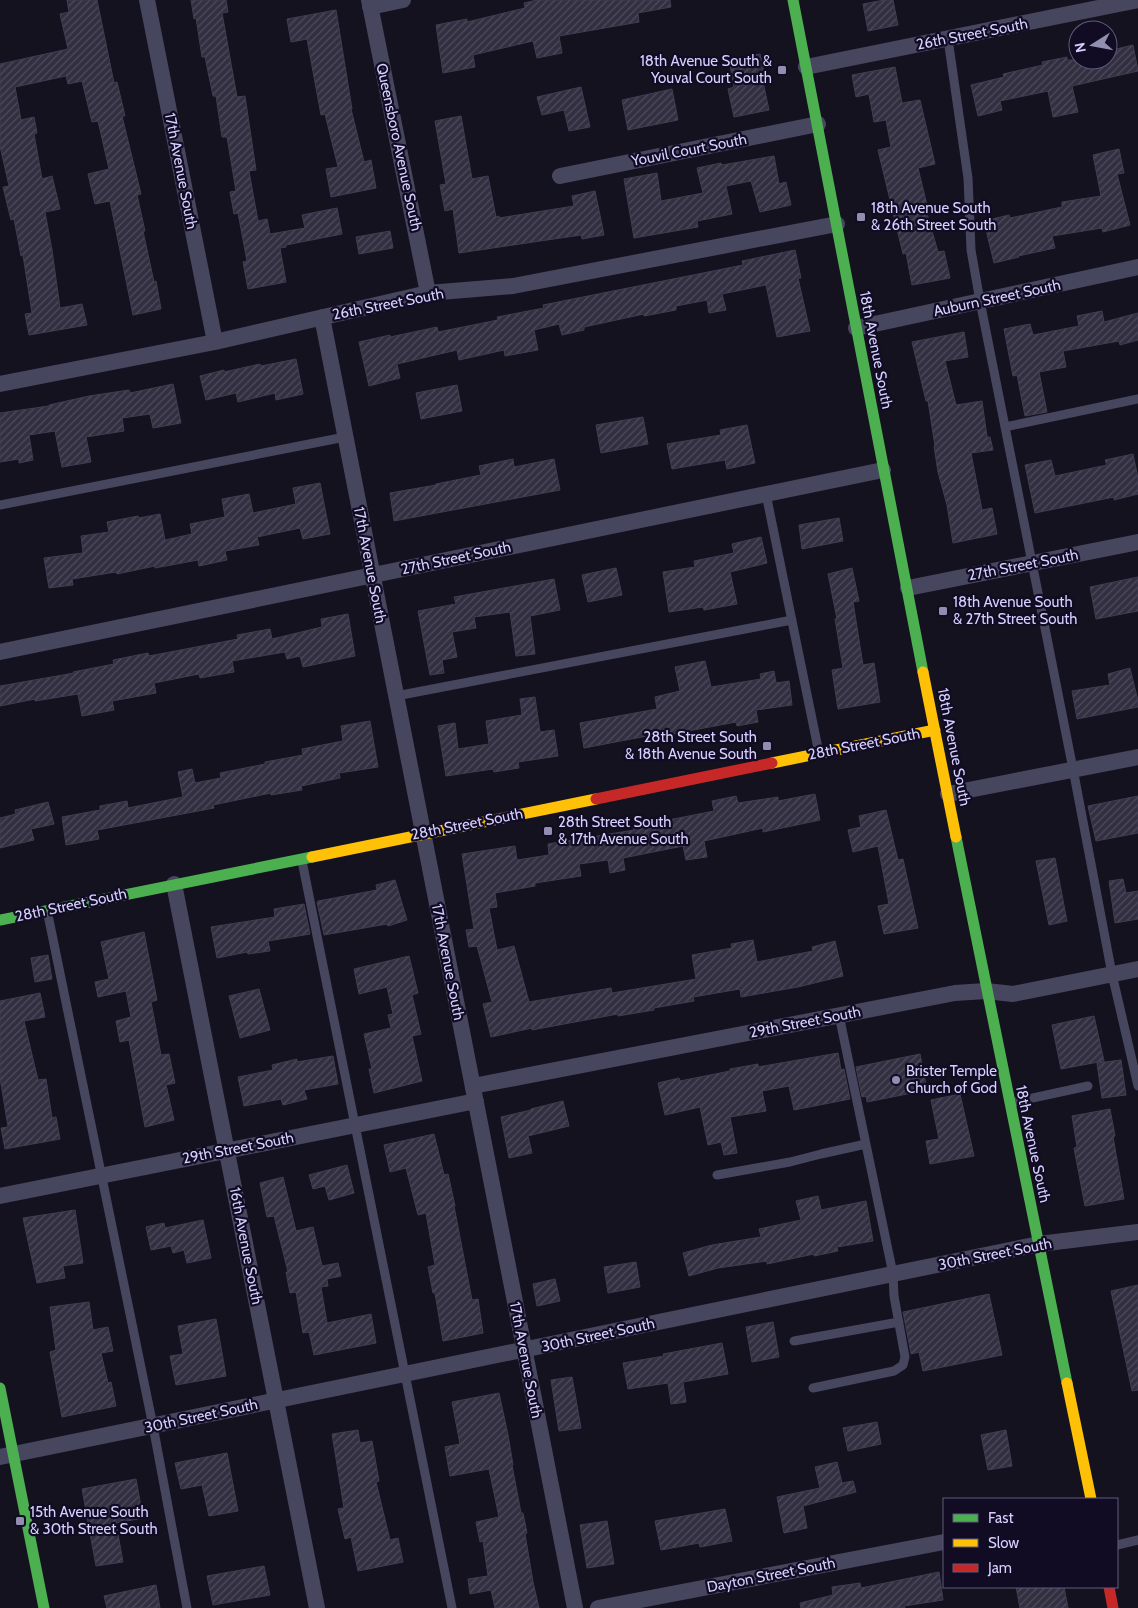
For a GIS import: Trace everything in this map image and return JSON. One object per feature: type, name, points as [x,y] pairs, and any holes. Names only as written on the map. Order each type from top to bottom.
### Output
[{"type":"street","name":"17th Avenue South","points":[[147,0],[215,342]]},
{"type":"street","points":[[369,3],[403,0]]},
{"type":"street","name":"18th Avenue South","points":[[793,0],[883,470],[908,588],[986,990],[1091,1498]]},
{"type":"street","name":"26th Street South","points":[[806,67],[1138,0]]},
{"type":"street","name":"Queensboro Avenue South","points":[[369,3],[428,293]]},
{"type":"street","name":"Youvil Court South","points":[[560,176],[818,124]]},
{"type":"street","name":"26th Street South","points":[[0,383],[215,342],[428,293],[513,286],[837,224]]},
{"type":"street","name":"Auburn Street South","points":[[856,328],[1138,267]]},
{"type":"street","name":"17th Avenue South","points":[[322,317],[575,1608]]},
{"type":"street","name":"27th Street South","points":[[0,652],[883,470]]},
{"type":"street","name":"27th Street South","points":[[908,588],[1138,542]]},
{"type":"street","name":"28th Street South","points":[[0,920],[935,730]]},
{"type":"street","points":[[948,794],[1138,757]]},
{"type":"street","name":"16th Avenue South","points":[[174,884],[317,1608]]},
{"type":"street","name":"29th Street South","points":[[0,1196],[356,1125],[474,1094],[840,1015],[955,993],[986,990],[1013,994],[1138,969]]},
{"type":"street","name":"30th Street South","points":[[7,1455],[1039,1244],[1138,1232]]},
{"type":"street","points":[[0,1388],[7,1455],[44,1608]]},
{"type":"street","name":"Dayton Street South","points":[[598,1608],[943,1542]]},
{"type":"street","points":[[1109,1588],[1113,1608]]},
{"type":"lane","points":[[948,39],[968,178],[971,250],[980,301],[1112,974],[1138,1086]]},
{"type":"lane","points":[[1005,427],[1138,399]]},
{"type":"lane","points":[[0,505],[346,437]]},
{"type":"lane","points":[[766,494],[819,753]]},
{"type":"lane","points":[[396,696],[792,620]]},
{"type":"lane","points":[[301,858],[452,1608]]},
{"type":"lane","points":[[46,910],[153,1426],[187,1608]]},
{"type":"lane","points":[[813,1388],[894,1372],[903,1365],[905,1357],[892,1274],[840,1015]]},
{"type":"lane","points":[[1009,1103],[1088,1086]]},
{"type":"lane","points":[[717,1175],[790,1162],[866,1144]]},
{"type":"lane","points":[[794,1342],[899,1322]]},
{"type":"lane","points":[[1118,1545],[1138,1540]]},
{"type":"building","points":[[67,0],[97,0],[114,83],[117,82],[125,116],[122,116],[141,194],[137,195],[145,231],[143,231],[161,309],[133,315],[110,201],[95,204],[88,174],[109,169],[98,121],[92,122],[82,81],[68,84],[66,76],[15,87],[21,120],[34,117],[37,133],[34,134],[42,179],[52,176],[60,209],[45,212],[60,308],[82,304],[87,325],[29,335],[25,314],[32,313],[23,255],[21,256],[14,219],[11,220],[3,187],[9,186],[0,146],[0,64],[68,49],[60,14],[69,12]]},
{"type":"building","points":[[191,0],[226,0],[228,12],[222,13],[237,97],[245,96],[256,170],[249,171],[258,221],[267,219],[270,234],[305,228],[302,215],[337,208],[342,234],[286,245],[286,247],[280,248],[286,282],[248,289],[243,262],[247,261],[238,213],[234,214],[230,192],[236,191],[227,137],[222,137],[216,96],[213,96],[205,57],[202,57]]},
{"type":"building","points":[[537,0],[670,0],[671,7],[638,13],[639,22],[559,36],[562,53],[537,58],[533,41],[473,55],[475,67],[443,73],[436,25],[467,19],[467,22],[525,8],[524,3]]},
{"type":"building","points":[[893,0],[898,25],[868,31],[863,4]]},
{"type":"building","points":[[336,10],[351,109],[364,162],[371,160],[376,188],[331,197],[326,169],[338,167],[325,114],[321,115],[307,39],[291,42],[287,19]]},
{"type":"building","points":[[1133,45],[1138,71],[1072,86],[1078,112],[1053,117],[1048,91],[1000,101],[1002,110],[978,116],[971,85],[1004,77],[1003,74],[1043,65],[1042,62],[1067,57],[1068,70],[1118,70],[1118,49]]},
{"type":"building","points":[[760,54],[765,76],[762,77],[769,110],[734,117],[728,89],[734,87],[729,60]]},
{"type":"building","points":[[895,67],[902,103],[920,100],[935,164],[918,168],[928,209],[926,210],[938,252],[944,251],[950,278],[912,285],[906,253],[903,254],[878,150],[891,147],[886,120],[874,122],[869,94],[856,97],[852,75]]},
{"type":"building","points":[[581,87],[590,127],[569,131],[564,110],[542,115],[537,97]]},
{"type":"building","points":[[672,89],[678,120],[628,130],[622,100]]},
{"type":"building","points":[[461,116],[472,179],[488,176],[496,217],[574,206],[572,196],[595,191],[604,235],[582,239],[581,235],[459,253],[453,209],[445,211],[440,185],[446,184],[435,121]]},
{"type":"building","points":[[1119,149],[1124,173],[1117,174],[1130,225],[1103,232],[1102,228],[1052,236],[1055,248],[994,263],[984,221],[1009,215],[1010,218],[1062,207],[1062,202],[1101,196],[1093,155]]},
{"type":"building","points":[[774,156],[779,184],[786,182],[791,205],[760,212],[751,181],[726,186],[732,214],[697,221],[698,227],[634,238],[624,179],[657,173],[661,201],[703,193],[697,168]]},
{"type":"building","points":[[390,231],[393,248],[359,254],[356,237]]},
{"type":"building","points":[[795,250],[801,278],[798,278],[810,331],[777,337],[766,285],[722,294],[726,310],[709,313],[707,300],[676,306],[676,310],[644,316],[644,314],[584,327],[584,330],[562,335],[559,324],[534,330],[538,350],[505,356],[504,350],[459,360],[457,350],[397,364],[400,378],[369,386],[359,342],[437,327],[438,332],[498,320],[497,317],[544,308],[543,305],[743,265],[742,261]]},
{"type":"building","points":[[1102,311],[1104,322],[1138,313],[1138,340],[1120,345],[1119,341],[1063,351],[1066,367],[1039,372],[1047,412],[1025,416],[1017,375],[1013,376],[1004,329],[1030,324],[1033,335],[1079,326],[1077,316]]},
{"type":"building","points":[[964,332],[968,357],[945,361],[956,405],[982,401],[987,437],[990,437],[993,450],[971,453],[982,510],[992,508],[997,534],[953,543],[947,505],[938,472],[928,401],[926,401],[912,342]]},
{"type":"building","points":[[296,359],[303,394],[276,400],[275,393],[238,402],[236,393],[206,400],[200,376],[224,370],[224,372]]},
{"type":"building","points":[[173,384],[181,423],[153,428],[150,414],[122,418],[124,431],[86,437],[91,462],[62,467],[55,431],[29,435],[33,460],[19,463],[19,459],[0,462],[0,413],[49,406],[89,396],[129,390],[130,393]]},
{"type":"building","points":[[457,385],[462,411],[421,419],[416,393]]},
{"type":"building","points":[[643,417],[648,444],[601,453],[596,425]]},
{"type":"building","points":[[747,425],[755,463],[727,469],[725,460],[672,469],[667,444],[721,435],[720,430]]},
{"type":"building","points":[[1133,454],[1138,478],[1138,494],[1114,500],[1114,497],[1035,513],[1025,465],[1051,460],[1055,476],[1107,465],[1105,460]]},
{"type":"building","points":[[513,459],[514,467],[554,459],[560,490],[394,521],[390,493],[481,475],[479,466]]},
{"type":"building","points":[[320,483],[330,534],[303,539],[300,528],[257,537],[259,545],[225,551],[227,560],[199,566],[198,560],[117,574],[116,572],[72,579],[73,585],[49,588],[44,558],[83,553],[81,536],[109,532],[107,522],[160,514],[165,540],[192,534],[190,524],[225,517],[222,499],[249,494],[253,513],[296,504],[293,488]]},
{"type":"building","points":[[839,518],[843,541],[802,549],[799,525]]},
{"type":"building","points":[[761,537],[767,563],[730,572],[737,604],[704,610],[703,607],[669,612],[663,572],[695,567],[694,561],[734,553],[732,544]]},
{"type":"building","points":[[616,568],[622,595],[588,602],[582,575]]},
{"type":"building","points":[[852,568],[859,601],[853,602],[863,665],[874,663],[880,702],[838,709],[832,670],[843,668],[835,619],[837,619],[828,574]]},
{"type":"building","points":[[1138,577],[1138,611],[1096,619],[1090,587]]},
{"type":"building","points":[[554,579],[560,610],[530,616],[535,654],[516,656],[510,612],[474,617],[476,628],[452,632],[457,657],[442,660],[444,673],[430,675],[418,611],[456,604],[454,597]]},
{"type":"building","points":[[348,614],[355,656],[303,667],[300,656],[287,659],[285,652],[232,661],[234,672],[200,678],[199,674],[154,683],[156,693],[112,701],[114,710],[82,716],[78,694],[35,701],[35,699],[0,706],[0,686],[74,673],[114,664],[113,660],[148,653],[149,656],[238,639],[237,635],[270,629],[272,639],[322,627],[321,619]]},
{"type":"building","points":[[705,661],[711,687],[761,679],[760,674],[774,671],[776,683],[789,681],[792,705],[756,710],[758,722],[737,726],[736,722],[648,740],[647,736],[584,748],[580,723],[657,709],[655,697],[680,691],[675,667]]},
{"type":"building","points":[[1130,668],[1138,707],[1077,719],[1072,691],[1110,685],[1108,674]]},
{"type":"building","points":[[535,697],[540,732],[554,730],[558,756],[518,762],[519,768],[494,772],[493,769],[446,776],[438,726],[455,723],[458,749],[489,744],[486,721],[522,715],[520,699]]},
{"type":"building","points":[[370,721],[378,767],[339,773],[340,778],[301,786],[302,790],[271,795],[271,793],[213,805],[214,808],[97,830],[99,839],[66,845],[62,817],[100,810],[100,806],[127,801],[128,808],[183,797],[178,772],[192,769],[195,783],[221,778],[220,773],[303,755],[302,749],[343,741],[341,726]]},
{"type":"building","points":[[815,794],[820,820],[763,832],[763,828],[704,841],[707,857],[686,860],[683,846],[623,858],[625,870],[610,873],[608,860],[579,864],[581,876],[535,883],[535,886],[495,893],[497,907],[489,908],[497,950],[514,946],[529,1002],[611,988],[612,993],[696,979],[692,955],[732,948],[731,944],[753,940],[757,962],[813,951],[812,947],[835,941],[843,976],[798,987],[741,997],[740,989],[693,997],[694,1001],[654,1008],[654,1010],[618,1016],[618,1014],[532,1030],[532,1028],[491,1037],[483,1004],[492,1002],[477,946],[469,947],[466,930],[474,929],[462,854],[515,846],[517,860],[549,855],[548,844],[634,830],[633,827],[714,811],[712,801],[736,796],[738,803],[778,797],[778,801]]},
{"type":"building","points":[[1138,796],[1138,833],[1096,841],[1088,806]]},
{"type":"building","points":[[48,802],[54,824],[31,829],[34,840],[0,848],[0,818],[16,814],[15,810]]},
{"type":"building","points":[[886,810],[898,860],[903,859],[918,928],[884,934],[878,906],[889,904],[878,846],[853,852],[848,830],[861,827],[859,816]]},
{"type":"building","points":[[1055,858],[1067,921],[1049,925],[1036,861]]},
{"type":"building","points":[[1123,879],[1126,893],[1138,891],[1138,919],[1115,923],[1109,881]]},
{"type":"building","points":[[395,880],[407,920],[388,926],[387,924],[324,935],[318,901],[377,890],[376,885]]},
{"type":"building","points":[[304,904],[310,934],[268,941],[270,951],[248,954],[247,952],[217,958],[211,927],[275,917],[274,909]]},
{"type":"building","points":[[144,932],[157,1000],[151,1002],[161,1055],[169,1054],[175,1083],[166,1085],[174,1120],[145,1127],[129,1040],[120,1042],[116,1021],[131,1017],[126,991],[98,997],[95,982],[109,979],[101,942]]},
{"type":"building","points":[[48,955],[52,979],[35,982],[31,958]]},
{"type":"building","points":[[409,956],[418,993],[412,995],[421,1034],[412,1036],[422,1081],[374,1093],[369,1069],[372,1069],[364,1034],[391,1028],[388,1015],[393,1014],[387,987],[359,994],[354,969]]},
{"type":"building","points":[[259,989],[270,1030],[240,1038],[229,996]]},
{"type":"building","points":[[40,993],[45,1017],[24,1021],[38,1080],[46,1079],[52,1118],[56,1117],[60,1139],[5,1149],[1,1128],[8,1127],[0,1078],[0,1001]]},
{"type":"building","points":[[1094,1016],[1104,1061],[1061,1069],[1052,1025]]},
{"type":"building","points":[[838,1053],[841,1070],[844,1069],[850,1099],[794,1110],[789,1086],[762,1091],[766,1111],[730,1117],[737,1153],[724,1155],[721,1142],[708,1145],[700,1107],[665,1115],[658,1083],[679,1078],[680,1081],[758,1064],[758,1067]]},
{"type":"building","points":[[920,1054],[927,1090],[867,1102],[866,1096],[862,1097],[856,1067]]},
{"type":"building","points":[[333,1056],[338,1084],[304,1090],[307,1099],[283,1105],[281,1099],[244,1106],[238,1077],[273,1070],[272,1065],[297,1059],[297,1062]]},
{"type":"building","points":[[1121,1060],[1126,1095],[1102,1098],[1097,1063]]},
{"type":"building","points":[[960,1094],[974,1156],[930,1164],[926,1141],[939,1139],[931,1100]]},
{"type":"building","points":[[563,1101],[569,1126],[528,1136],[532,1153],[509,1158],[501,1117]]},
{"type":"building","points":[[1110,1109],[1124,1199],[1085,1206],[1074,1148],[1077,1147],[1072,1116]]},
{"type":"building","points":[[434,1134],[444,1175],[448,1174],[472,1300],[478,1299],[483,1333],[443,1341],[435,1293],[433,1293],[428,1267],[435,1265],[426,1213],[418,1215],[406,1168],[390,1172],[384,1145]]},
{"type":"building","points":[[347,1165],[354,1193],[329,1200],[325,1186],[313,1189],[309,1175]]},
{"type":"building","points":[[283,1177],[296,1231],[313,1227],[322,1266],[338,1263],[341,1276],[327,1279],[328,1286],[321,1287],[327,1323],[371,1314],[376,1343],[314,1355],[309,1332],[303,1333],[296,1292],[290,1293],[286,1272],[288,1272],[274,1216],[267,1217],[260,1183]]},
{"type":"building","points":[[818,1196],[821,1210],[866,1201],[873,1241],[837,1247],[838,1251],[814,1256],[814,1254],[767,1264],[767,1261],[718,1268],[689,1276],[683,1253],[712,1245],[761,1237],[759,1229],[801,1220],[796,1201]]},
{"type":"building","points":[[75,1210],[83,1263],[63,1266],[65,1278],[37,1283],[23,1218]]},
{"type":"building","points":[[203,1220],[211,1258],[187,1263],[184,1250],[173,1253],[171,1246],[151,1250],[146,1227],[164,1223],[165,1228]]},
{"type":"building","points":[[636,1262],[640,1287],[608,1293],[604,1267]]},
{"type":"building","points":[[555,1279],[560,1301],[537,1306],[533,1284]]},
{"type":"building","points":[[1138,1285],[1138,1390],[1132,1391],[1111,1291]]},
{"type":"building","points":[[989,1294],[1002,1355],[923,1371],[919,1352],[911,1354],[903,1312]]},
{"type":"building","points":[[89,1302],[93,1330],[108,1327],[113,1351],[101,1353],[108,1383],[111,1382],[116,1406],[62,1417],[50,1352],[56,1350],[50,1307]]},
{"type":"building","points":[[216,1319],[226,1376],[176,1385],[170,1356],[183,1354],[178,1326]]},
{"type":"building","points":[[773,1322],[779,1357],[752,1362],[746,1327]]},
{"type":"building","points":[[722,1343],[728,1374],[683,1382],[686,1402],[671,1404],[668,1383],[628,1389],[623,1363]]},
{"type":"building","points":[[572,1377],[581,1428],[559,1431],[551,1380]]},
{"type":"building","points":[[499,1393],[521,1513],[523,1513],[527,1533],[525,1534],[539,1608],[495,1608],[491,1590],[470,1594],[468,1579],[488,1576],[483,1541],[480,1542],[476,1522],[499,1517],[489,1469],[450,1476],[445,1447],[460,1444],[452,1402]]},
{"type":"building","points":[[877,1422],[881,1444],[848,1451],[843,1428]]},
{"type":"building","points":[[358,1430],[360,1443],[372,1441],[379,1481],[376,1482],[390,1540],[398,1538],[403,1562],[358,1571],[351,1537],[345,1539],[338,1509],[344,1508],[332,1434]]},
{"type":"building","points":[[1006,1430],[1012,1466],[988,1470],[981,1435]]},
{"type":"building","points":[[227,1453],[238,1511],[209,1516],[202,1485],[181,1489],[175,1463]]},
{"type":"building","points":[[837,1462],[842,1483],[853,1481],[856,1492],[803,1506],[807,1528],[784,1533],[777,1497],[820,1488],[815,1467]]},
{"type":"building","points":[[136,1479],[143,1518],[116,1523],[123,1562],[96,1566],[82,1489]]},
{"type":"building","points":[[725,1509],[732,1541],[700,1547],[699,1543],[661,1550],[655,1521]]},
{"type":"building","points":[[607,1521],[614,1564],[587,1568],[580,1525]]},
{"type":"building","points":[[264,1566],[270,1595],[213,1605],[207,1576]]},
{"type":"building","points":[[939,1572],[943,1600],[904,1606],[905,1608],[801,1608],[800,1603],[833,1595],[832,1587],[860,1583],[861,1588]]},
{"type":"building","points":[[156,1585],[160,1608],[107,1608],[104,1596]]},
{"type":"building","points":[[1016,1588],[1064,1588],[1068,1608],[1020,1608]]},
{"type":"traffic: fast","points":[[793,0],[923,672]]},
{"type":"traffic: fast","points":[[956,837],[1067,1383]]},
{"type":"traffic: fast","points":[[0,920],[312,857]]},
{"type":"traffic: fast","points":[[0,1388],[44,1608]]},
{"type":"traffic: slow","points":[[923,672],[956,837]]},
{"type":"traffic: slow","points":[[772,763],[935,730]]},
{"type":"traffic: slow","points":[[312,857],[596,799]]},
{"type":"traffic: slow","points":[[1067,1383],[1091,1498]]},
{"type":"traffic: jam","points":[[596,799],[772,763]]},
{"type":"traffic: jam","points":[[1109,1588],[1113,1608]]},
{"type":"place","name":"18th Avenue South & Youval Court South","points":[[782,70]]},
{"type":"place","name":"18th Avenue South & 26th Street South","points":[[861,217]]},
{"type":"place","name":"18th Avenue South & 27th Street South","points":[[943,611]]},
{"type":"place","name":"28th Street South & 18th Avenue South","points":[[767,746]]},
{"type":"place","name":"28th Street South & 17th Avenue South","points":[[548,831]]},
{"type":"place","name":"Brister Temple Church of God","points":[[896,1080]]},
{"type":"place","name":"15th Avenue South & 30th Street South","points":[[20,1521]]}]
